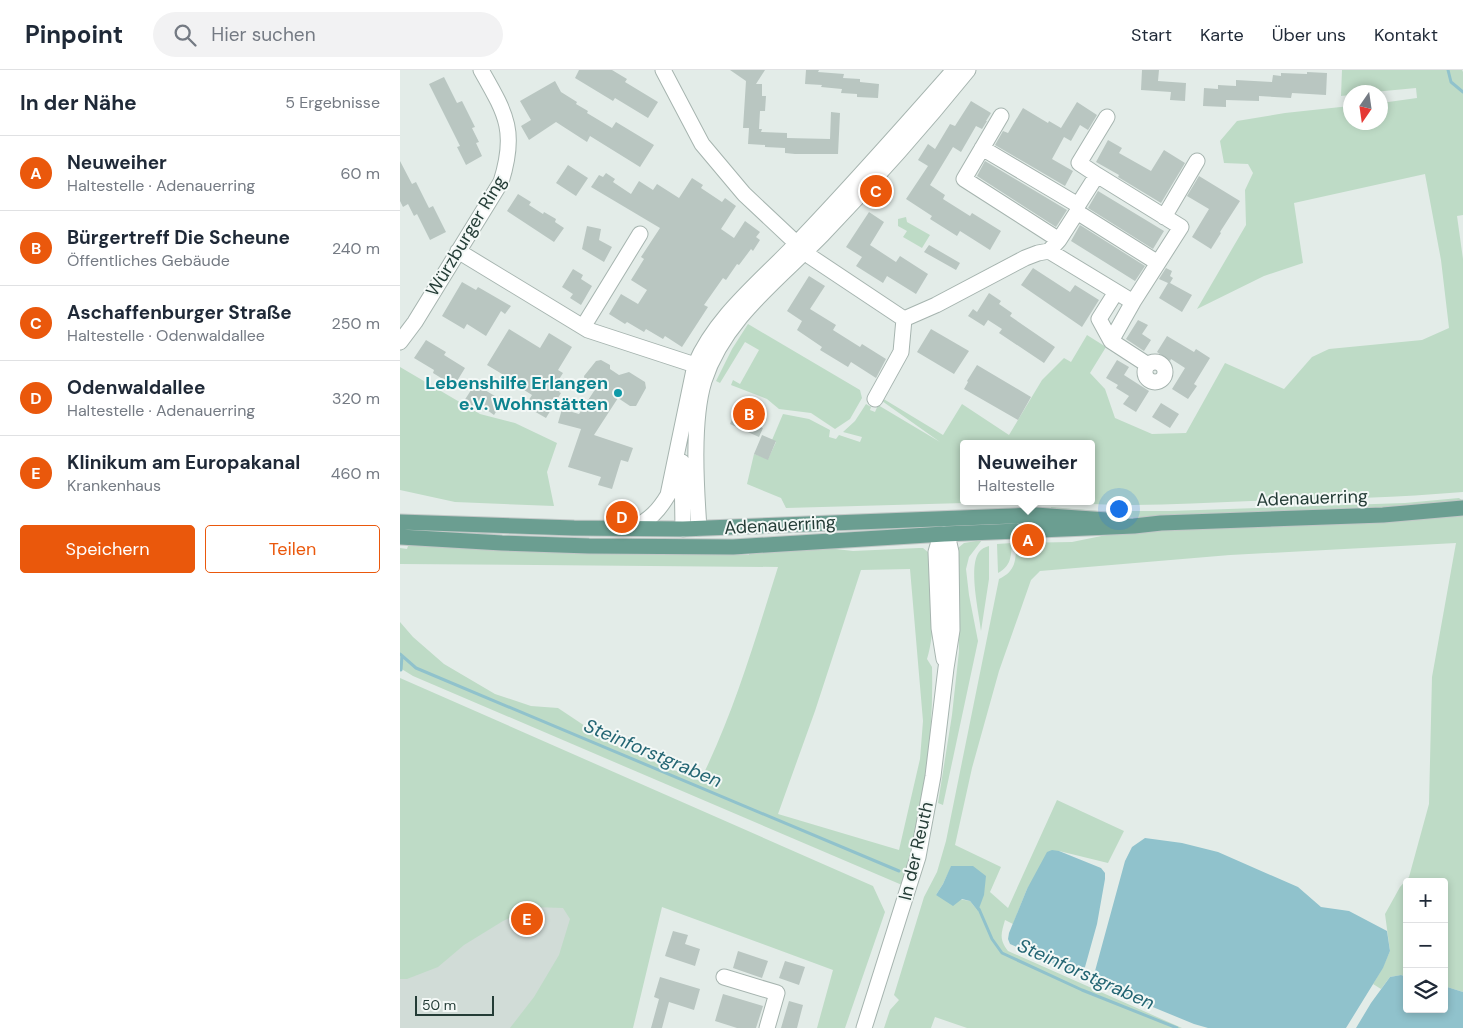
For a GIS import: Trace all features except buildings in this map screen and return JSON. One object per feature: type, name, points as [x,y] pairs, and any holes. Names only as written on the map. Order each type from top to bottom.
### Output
[{"type":"main road","name":"Adenauerring","points":[[400,537],[579,546],[692,547],[766,545],[1161,523],[1383,515],[1463,508]]},
{"type":"main road","name":"Adenauerring","points":[[400,522],[574,528],[699,528],[1035,515],[1161,523]]},
{"type":"main road","points":[[944,518],[944,534]]},
{"type":"main road","points":[[683,528],[692,547]]},
{"type":"main road","points":[[692,547],[699,528]]},
{"type":"street","name":"Würzburger Ring","points":[[400,342],[501,182],[507,163],[510,144],[506,116],[481,70]]},
{"type":"street","points":[[663,70],[702,144],[716,163],[744,194],[800,248],[904,319]]},
{"type":"street","points":[[699,528],[698,412],[707,374],[715,354],[729,332],[783,271],[850,187],[954,70]]},
{"type":"street","points":[[634,528],[646,522],[658,511],[668,495],[695,365],[714,329],[726,315],[868,185],[968,70]]},
{"type":"street","points":[[1001,116],[964,180],[1116,292],[1133,302]]},
{"type":"street","points":[[1108,116],[1079,163],[1180,228],[1110,341]]},
{"type":"street","points":[[982,148],[1078,208],[1158,263]]},
{"type":"street","points":[[1164,217],[1197,161]]},
{"type":"street","points":[[904,319],[936,305],[1025,258],[1054,245],[1097,175]]},
{"type":"street","points":[[583,327],[640,234]]},
{"type":"street","points":[[458,252],[583,327],[695,365]]},
{"type":"street","points":[[1116,292],[1100,319],[1110,341],[1148,365]]},
{"type":"street","points":[[874,399],[901,352],[904,319]]},
{"type":"street","points":[[682,428],[683,528]]},
{"type":"street","name":"In der Reuth","points":[[864,1028],[918,857],[933,776],[952,630],[951,552],[944,534]]},
{"type":"street","points":[[724,977],[777,993],[767,1028]]},
{"type":"shaded area","points":[[400,699],[681,810],[628,1028],[400,1028]]},
{"type":"green space","points":[[1342,70],[1462,70],[1463,72],[1463,215],[1457,216],[1463,259],[1463,492],[1384,497],[1151,505],[1095,504],[1095,440],[960,440],[960,503],[786,508],[781,498],[747,484],[754,454],[768,459],[776,442],[772,440],[783,414],[809,419],[830,430],[829,437],[836,439],[839,435],[860,442],[862,437],[843,432],[855,421],[866,404],[871,407],[870,410],[875,412],[878,405],[940,442],[882,401],[882,398],[943,435],[962,404],[1009,435],[1042,380],[1064,358],[1071,362],[1087,335],[1106,347],[1090,373],[1105,389],[1115,418],[1152,434],[1186,433],[1225,363],[1284,389],[1312,357],[1329,349],[1422,340],[1449,328],[1441,260],[1425,174],[1294,203],[1303,263],[1264,276],[1197,309],[1246,225],[1245,190],[1253,173],[1248,164],[1224,163],[1220,141],[1237,121],[1285,113],[1343,107],[1343,130],[1388,130],[1388,102],[1417,98],[1416,88],[1388,91],[1388,85],[1343,85],[1343,96],[1341,96]]},
{"type":"green space","points":[[906,217],[907,222],[930,235],[922,248],[903,237],[907,231],[898,226],[898,219]]},
{"type":"green space","points":[[748,324],[860,390],[862,398],[850,419],[835,429],[811,413],[779,409],[767,399],[731,385],[733,380],[740,384],[759,350],[745,342],[720,383],[716,381],[732,349]]},
{"type":"green space","points":[[400,367],[480,414],[515,423],[557,443],[547,472],[554,506],[455,502],[400,490]]},
{"type":"green space","points":[[1459,498],[1463,501],[1420,507],[1142,518],[1110,517],[1051,510],[1051,507],[1099,511],[1170,511],[1405,503]]},
{"type":"green space","points":[[1463,514],[1463,992],[1448,987],[1448,878],[1408,878],[1429,804],[1432,677],[1456,543],[1230,555],[1040,571],[1031,580],[999,671],[972,768],[955,845],[1001,867],[990,892],[1008,908],[1057,800],[1124,831],[1108,863],[1059,851],[1027,889],[1013,924],[1005,920],[1002,940],[1008,951],[1182,1028],[967,1028],[935,1017],[931,1028],[884,1028],[890,1010],[899,1000],[894,995],[924,897],[937,872],[946,841],[999,579],[1012,569],[1016,555],[1016,543],[1072,542],[1121,532]],"holes":[[[951,867],[978,911],[970,901],[936,895]]]},
{"type":"green space","points":[[982,540],[969,557],[966,569],[978,641],[943,805],[938,803],[952,715],[959,651],[958,578],[955,559],[958,548],[964,543]]},
{"type":"green space","points":[[409,543],[749,555],[749,552],[827,548],[853,551],[923,548],[929,553],[932,593],[933,620],[927,659],[932,667],[931,723],[921,804],[902,885],[413,676],[400,668],[400,622],[413,637],[444,664],[495,694],[531,706],[558,708],[612,744],[700,781],[734,703],[778,567],[400,564],[400,548],[407,549]],"holes":[[[910,569],[923,721],[920,759],[899,850],[778,814],[815,711],[861,570]]]},
{"type":"green space","points":[[1012,543],[1011,557],[1008,564],[998,573],[997,544]]},
{"type":"green space","points":[[989,546],[989,579],[981,631],[974,568],[979,552]]},
{"type":"green space","points":[[400,678],[873,886],[885,912],[845,1028],[817,1028],[833,970],[662,907],[633,1028],[510,1028],[534,997],[559,955],[570,919],[563,908],[533,907],[503,921],[464,945],[438,967],[407,979],[400,979]]},
{"type":"green space","points":[[1403,884],[1403,976],[1390,977],[1381,989],[1373,984],[1390,951],[1385,914]]},
{"type":"water","points":[[1145,838],[1182,843],[1218,852],[1298,887],[1321,907],[1349,911],[1387,931],[1390,951],[1383,968],[1346,1028],[1208,1028],[1092,982],[1125,861],[1132,847]]},
{"type":"water","points":[[1052,850],[1101,868],[1105,873],[1097,924],[1085,967],[1081,972],[1075,973],[1010,944],[1008,939],[1027,889],[1047,852]]},
{"type":"water","points":[[951,866],[973,866],[986,876],[984,895],[978,911],[970,901],[962,899],[953,906],[936,895]]},
{"type":"water","points":[[1403,976],[1403,1013],[1448,1013],[1448,987],[1463,992],[1463,1028],[1356,1028],[1390,977]]},
{"type":"waterway","points":[[1448,70],[1451,82],[1463,92]]},
{"type":"waterway","name":"Steinforstgraben","points":[[400,654],[416,668],[899,871]]},
{"type":"waterway","points":[[401,670],[402,656]]},
{"type":"waterway","name":"Steinforstgraben","points":[[979,909],[992,939],[1002,953],[1082,990],[1177,1028]]},
{"type":"place","name":"Aschaffenburger Straße","points":[[876,191]]},
{"type":"place","name":"Lebenshilfe Erlangen e.V. Wohnstätten","points":[[618,393]]},
{"type":"place","name":"Bürgertreff Die Scheune","points":[[749,414]]},
{"type":"place","name":"Odenwaldallee","points":[[622,517]]},
{"type":"place","name":"Neuweiher","points":[[1028,540]]},
{"type":"place","name":"Klinikum am Europakanal","points":[[527,919]]}]
